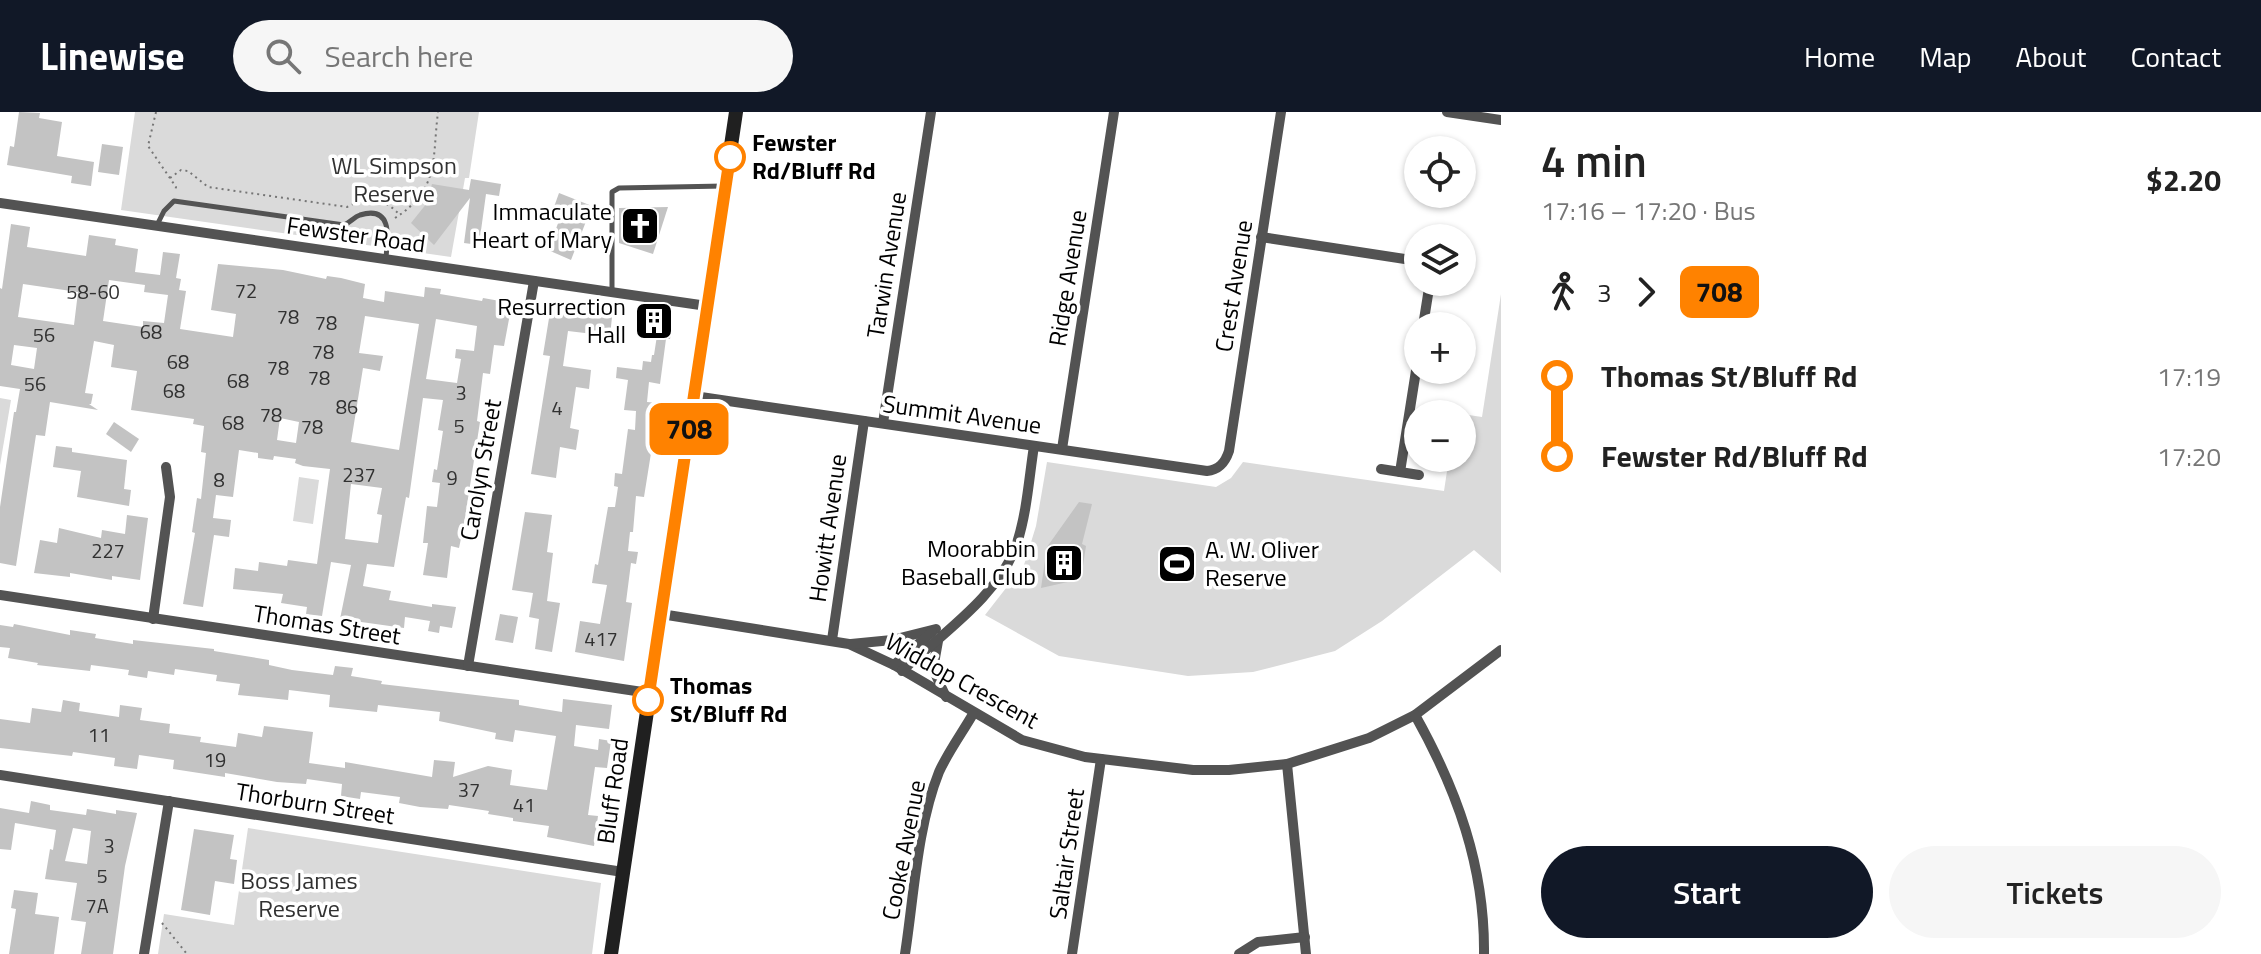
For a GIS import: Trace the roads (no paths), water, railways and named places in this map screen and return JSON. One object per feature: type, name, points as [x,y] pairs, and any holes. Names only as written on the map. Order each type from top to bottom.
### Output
[{"type":"main road","name":"Bluff Road","points":[[611,954],[736,112]]},
{"type":"street","name":"Tarwin Avenue","points":[[883,423],[931,112]]},
{"type":"street","name":"Ridge Avenue","points":[[1062,449],[1114,112]]},
{"type":"street","name":"Crest Avenue","points":[[1222,465],[1229,451],[1281,112]]},
{"type":"street","points":[[1447,112],[1501,120]]},
{"type":"street","name":"Fewster Road","points":[[0,203],[707,306]]},
{"type":"street","points":[[1261,237],[1404,259]]},
{"type":"street","name":"Carolyn Street","points":[[468,666],[534,281]]},
{"type":"street","points":[[1400,472],[1414,384]]},
{"type":"street","name":"Summit Avenue","points":[[694,396],[1207,471],[1222,465]]},
{"type":"street","name":"Howitt Avenue","points":[[832,640],[864,421]]},
{"type":"street","points":[[898,668],[964,613],[998,579],[1016,546],[1034,446]]},
{"type":"street","points":[[153,619],[170,497],[166,467]]},
{"type":"street","points":[[1381,469],[1419,475]]},
{"type":"street","name":"Thomas Street","points":[[0,595],[649,693]]},
{"type":"street","name":"Widdop Crescent","points":[[661,614],[849,644],[898,668],[1022,740],[1101,759],[1193,770],[1287,764],[1369,738],[1415,715],[1501,650]]},
{"type":"street","points":[[849,644],[938,632]]},
{"type":"street","points":[[938,632],[933,669],[946,697]]},
{"type":"street","name":"Cooke Avenue","points":[[905,954],[933,789],[948,755],[973,714]]},
{"type":"street","points":[[1415,715],[1455,798],[1472,846],[1481,893],[1484,954]]},
{"type":"street","name":"Saltair Street","points":[[1072,954],[1101,759]]},
{"type":"street","points":[[1287,764],[1306,954]]},
{"type":"street","name":"Thorburn Street","points":[[0,775],[623,872]]},
{"type":"street","points":[[144,954],[169,801]]},
{"type":"street","points":[[1239,954],[1258,942],[1305,937]]},
{"type":"lane","points":[[612,293],[612,192],[619,188],[725,186]]},
{"type":"lane","points":[[157,226],[164,211],[174,201],[344,225],[360,215],[374,215],[382,217],[387,223],[386,259]]},
{"type":"place","name":"Fewster Rd/Bluff Rd","points":[[730,157]]},
{"type":"place","name":"Immaculate Heart of Mary","points":[[640,226]]},
{"type":"place","name":"Resurrection Hall","points":[[654,321]]},
{"type":"place","name":"Moorabbin Baseball Club","points":[[1064,563]]},
{"type":"place","name":"A. W. Oliver Reserve","points":[[1177,564]]},
{"type":"place","name":"Thomas St/Bluff Rd","points":[[648,700]]},
{"type":"park label","name":"WL Simpson Reserve","points":[[394,180]]},
{"type":"park label","name":"Boss James Reserve","points":[[299,895]]}]
